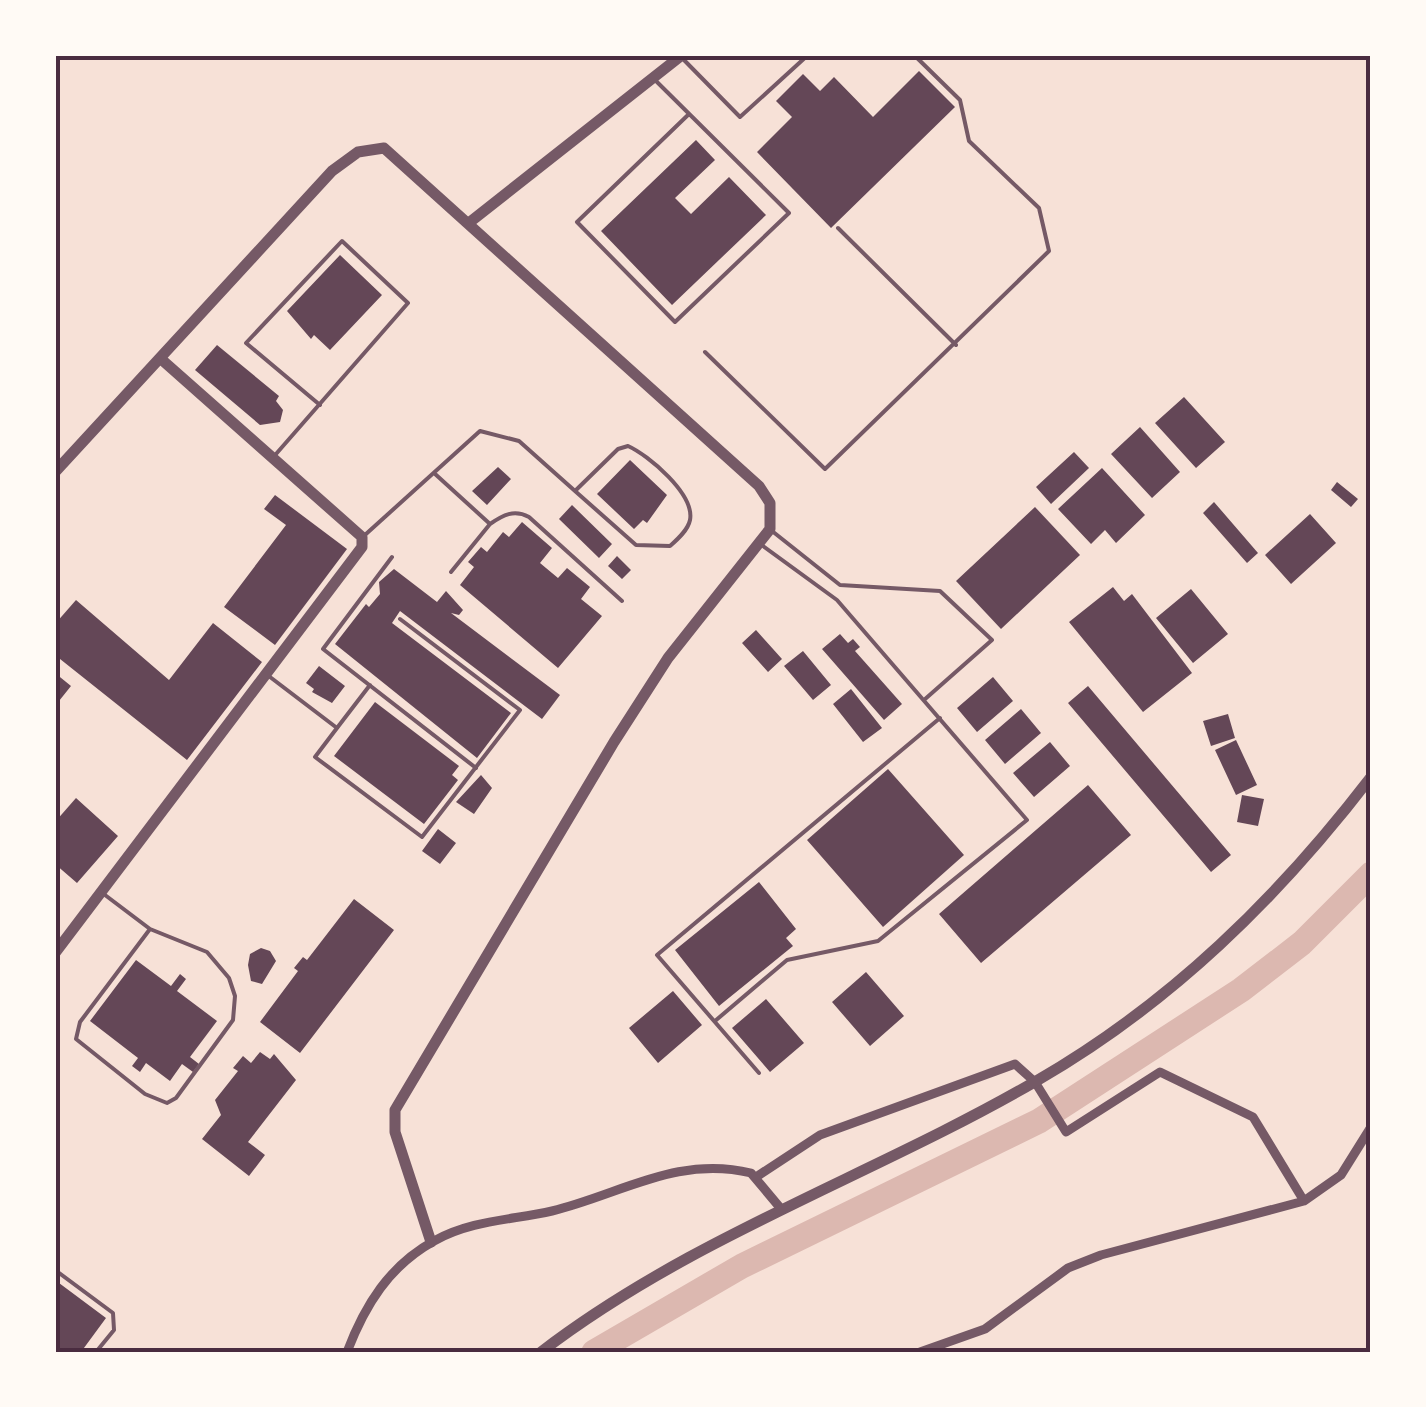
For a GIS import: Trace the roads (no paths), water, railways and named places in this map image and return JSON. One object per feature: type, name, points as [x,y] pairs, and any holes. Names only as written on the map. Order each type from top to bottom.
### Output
[{"type":"street","points":[[470,222],[681,56]]},
{"type":"street","points":[[55,472],[332,171],[358,152],[384,148],[759,486],[770,503],[770,529],[668,658],[395,1110],[394,1132],[431,1242]]},
{"type":"street","points":[[55,953],[362,547],[362,537],[161,359]]},
{"type":"street","points":[[541,1352],[629,1290],[1036,1082],[1135,1016],[1202,964],[1292,876],[1371,776]]},
{"type":"street","points":[[756,1177],[820,1135],[1015,1064],[1036,1082],[1066,1132],[1160,1072],[1253,1117],[1304,1201]]},
{"type":"street","points":[[920,1352],[984,1329],[1068,1268],[1101,1254],[1304,1201],[1341,1174],[1371,1127]]},
{"type":"street","points":[[347,1352],[376,1290],[431,1242],[507,1217],[552,1210],[672,1170],[728,1167],[756,1177],[782,1210]]},
{"type":"lane","points":[[681,56],[740,118],[808,55]]},
{"type":"lane","points":[[705,352],[825,470],[1049,251],[1039,208],[969,141],[960,100],[914,55]]},
{"type":"lane","points":[[655,80],[789,213],[675,322],[577,222],[689,114]]},
{"type":"lane","points":[[838,228],[956,344]]},
{"type":"lane","points":[[273,458],[320,405],[408,303],[342,241],[246,344],[320,405]]},
{"type":"lane","points":[[362,537],[480,430],[519,441],[636,544],[670,546],[690,522],[690,507],[683,494],[628,446],[618,450],[575,490]]},
{"type":"lane","points":[[434,473],[490,524]]},
{"type":"lane","points":[[451,572],[490,524],[503,515],[519,512],[622,601]]},
{"type":"lane","points":[[770,529],[840,585],[940,591],[992,640],[924,700]]},
{"type":"lane","points":[[715,1022],[787,960],[878,940],[1028,820],[838,600],[759,543]]},
{"type":"lane","points":[[392,557],[323,649],[476,768]]},
{"type":"lane","points":[[370,685],[315,757],[422,837],[520,710],[400,619]]},
{"type":"lane","points":[[266,674],[337,728]]},
{"type":"lane","points":[[758,1073],[657,955],[940,718]]},
{"type":"lane","points":[[101,892],[150,929],[208,952],[221,964],[235,996],[232,1020],[176,1098],[168,1102],[145,1094],[76,1039],[80,1022],[150,929]]},
{"type":"lane","points":[[55,1270],[113,1313],[114,1330],[96,1352]]},
{"type":"waterway","points":[[594,1352],[742,1266],[1039,1121],[1241,990],[1302,943],[1371,874]]}]
